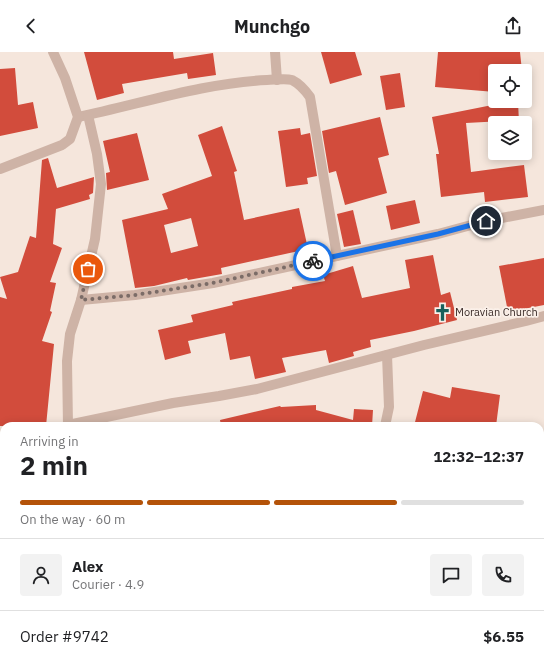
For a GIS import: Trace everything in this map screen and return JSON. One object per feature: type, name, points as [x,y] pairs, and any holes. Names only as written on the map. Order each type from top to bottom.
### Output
[{"type":"street","points":[[53,52],[94,140],[101,184],[95,238],[81,300],[70,334],[66,361],[68,422]]},
{"type":"street","points":[[275,52],[277,80]]},
{"type":"street","points":[[0,169],[62,145],[70,138],[83,116],[166,96],[250,81],[291,80],[303,87],[310,96],[337,256]]},
{"type":"street","points":[[81,300],[135,295],[213,283],[438,234],[486,221],[544,210]]},
{"type":"street","points":[[82,422],[174,402],[219,396],[257,388],[544,316]]},
{"type":"street","points":[[386,422],[389,407],[387,355]]},
{"type":"building","points":[[84,52],[173,52],[174,59],[213,53],[216,75],[188,79],[187,73],[122,84],[124,93],[97,100]]},
{"type":"building","points":[[321,52],[355,52],[362,75],[330,84]]},
{"type":"building","points":[[438,52],[520,52],[521,64],[488,64],[488,91],[435,87]]},
{"type":"building","points":[[15,68],[18,105],[33,102],[38,128],[0,136],[0,69]]},
{"type":"building","points":[[400,73],[405,107],[386,110],[380,76]]},
{"type":"building","points":[[488,106],[488,108],[518,108],[519,116],[488,116],[488,122],[466,123],[471,172],[524,165],[528,197],[485,202],[484,192],[441,197],[436,154],[439,154],[432,117]]},
{"type":"building","points":[[380,117],[389,155],[378,158],[387,193],[345,205],[336,171],[329,173],[322,131]]},
{"type":"building","points":[[222,126],[237,171],[234,172],[244,220],[299,208],[308,249],[221,268],[222,274],[188,280],[187,278],[154,286],[135,288],[122,220],[168,209],[162,194],[212,176],[198,135]],"holes":[[[191,218],[198,246],[171,253],[164,225]]]},
{"type":"building","points":[[300,128],[301,135],[310,133],[317,176],[307,178],[308,184],[286,187],[278,131]]},
{"type":"building","points":[[137,133],[149,180],[107,190],[106,173],[110,172],[103,141]]},
{"type":"building","points":[[48,158],[57,188],[94,177],[93,193],[89,195],[90,199],[56,209],[53,244],[62,248],[50,282],[56,283],[50,311],[52,312],[42,341],[54,344],[46,422],[0,422],[0,297],[7,299],[0,277],[18,272],[30,236],[36,238],[42,160]]},
{"type":"building","points":[[415,200],[420,223],[391,230],[386,206]]},
{"type":"building","points":[[353,210],[361,244],[344,247],[337,214]]},
{"type":"building","points":[[433,255],[441,295],[450,292],[457,320],[370,340],[371,347],[353,352],[354,356],[329,363],[326,350],[282,358],[286,372],[255,379],[250,356],[230,360],[225,333],[188,341],[191,353],[165,360],[158,330],[193,322],[191,315],[233,305],[232,302],[292,289],[292,287],[325,281],[323,275],[353,266],[362,298],[410,288],[405,260]]},
{"type":"building","points":[[544,258],[544,305],[508,312],[499,266]]},
{"type":"building","points":[[452,387],[500,395],[497,422],[415,422],[423,391],[450,398]]},
{"type":"building","points":[[316,405],[316,410],[353,420],[354,409],[373,410],[372,422],[220,422],[220,420],[281,407]]},
{"type":"way so far","points":[[88,269],[81,300],[135,295],[213,283],[313,261]]},
{"type":"place","name":"Moravian Church","points":[[442,312]]},
{"type":"route","points":[[313,261],[438,234],[486,221]]}]
